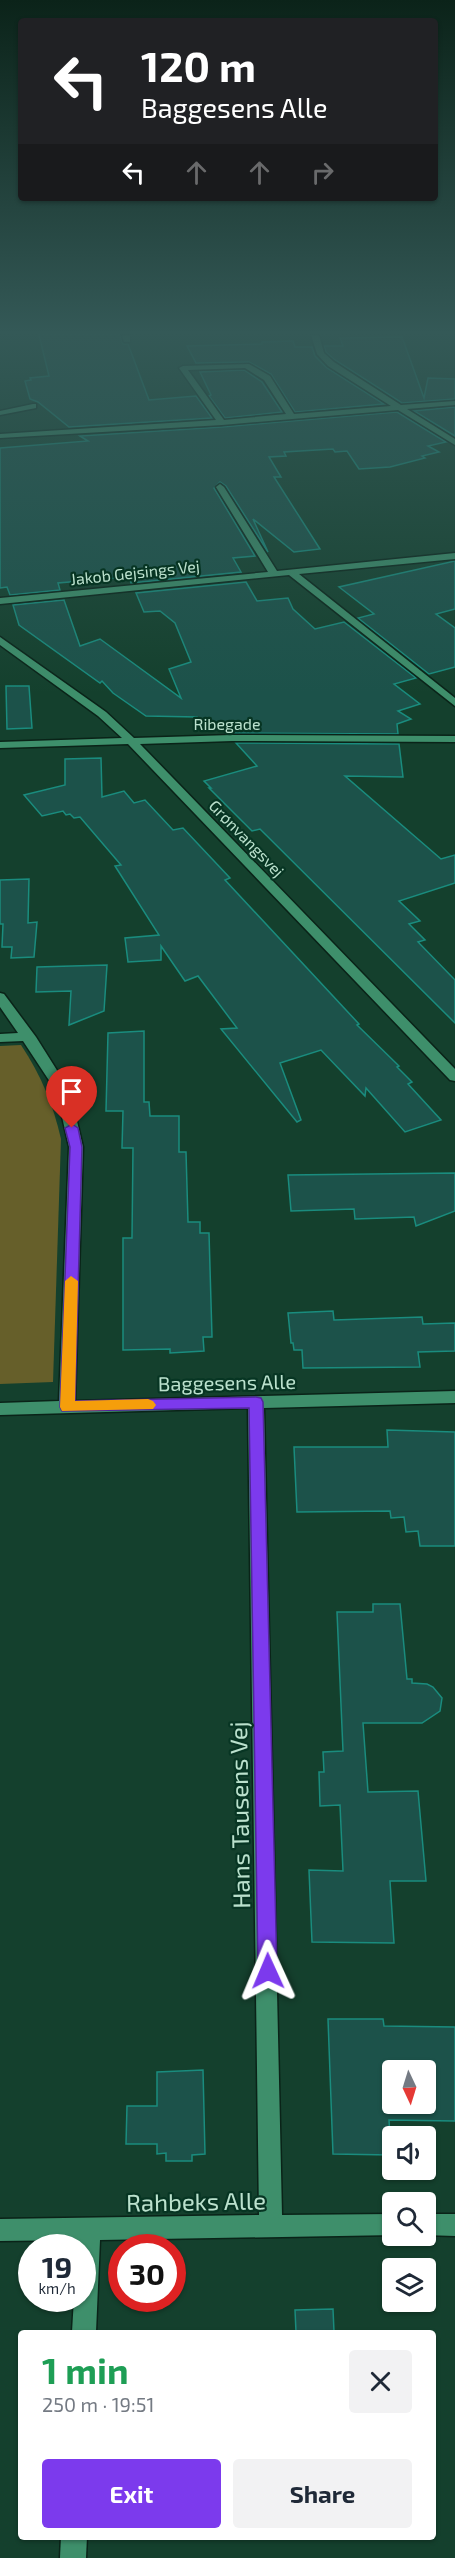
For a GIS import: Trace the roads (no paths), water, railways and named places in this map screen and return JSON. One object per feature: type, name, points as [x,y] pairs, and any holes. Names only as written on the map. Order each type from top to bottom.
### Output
[{"type":"street","points":[[220,487],[274,574]]},
{"type":"street","name":"Jakob Gejsings Vej","points":[[0,601],[455,556]]},
{"type":"street","points":[[291,572],[455,703]]},
{"type":"street","name":"Grønvangsvej","points":[[0,640],[102,714],[129,739],[455,1077]]},
{"type":"street","name":"Ribegade","points":[[0,744],[129,739],[455,739]]},
{"type":"street","points":[[0,997],[29,1037],[63,1091],[76,1147],[67,1407]]},
{"type":"street","points":[[0,1038],[29,1037]]},
{"type":"street","name":"Baggesens Alle","points":[[0,1409],[455,1397]]},
{"type":"street","name":"Hans Tausens Vej","points":[[256,1402],[272,2227]]},
{"type":"street","name":"Rahbeks Alle","points":[[0,2230],[382,2225]]},
{"type":"street","points":[[436,2225],[455,2225]]},
{"type":"street","points":[[84,2330],[89,2229]]},
{"type":"street","points":[[73,2558],[74,2540]]}]
